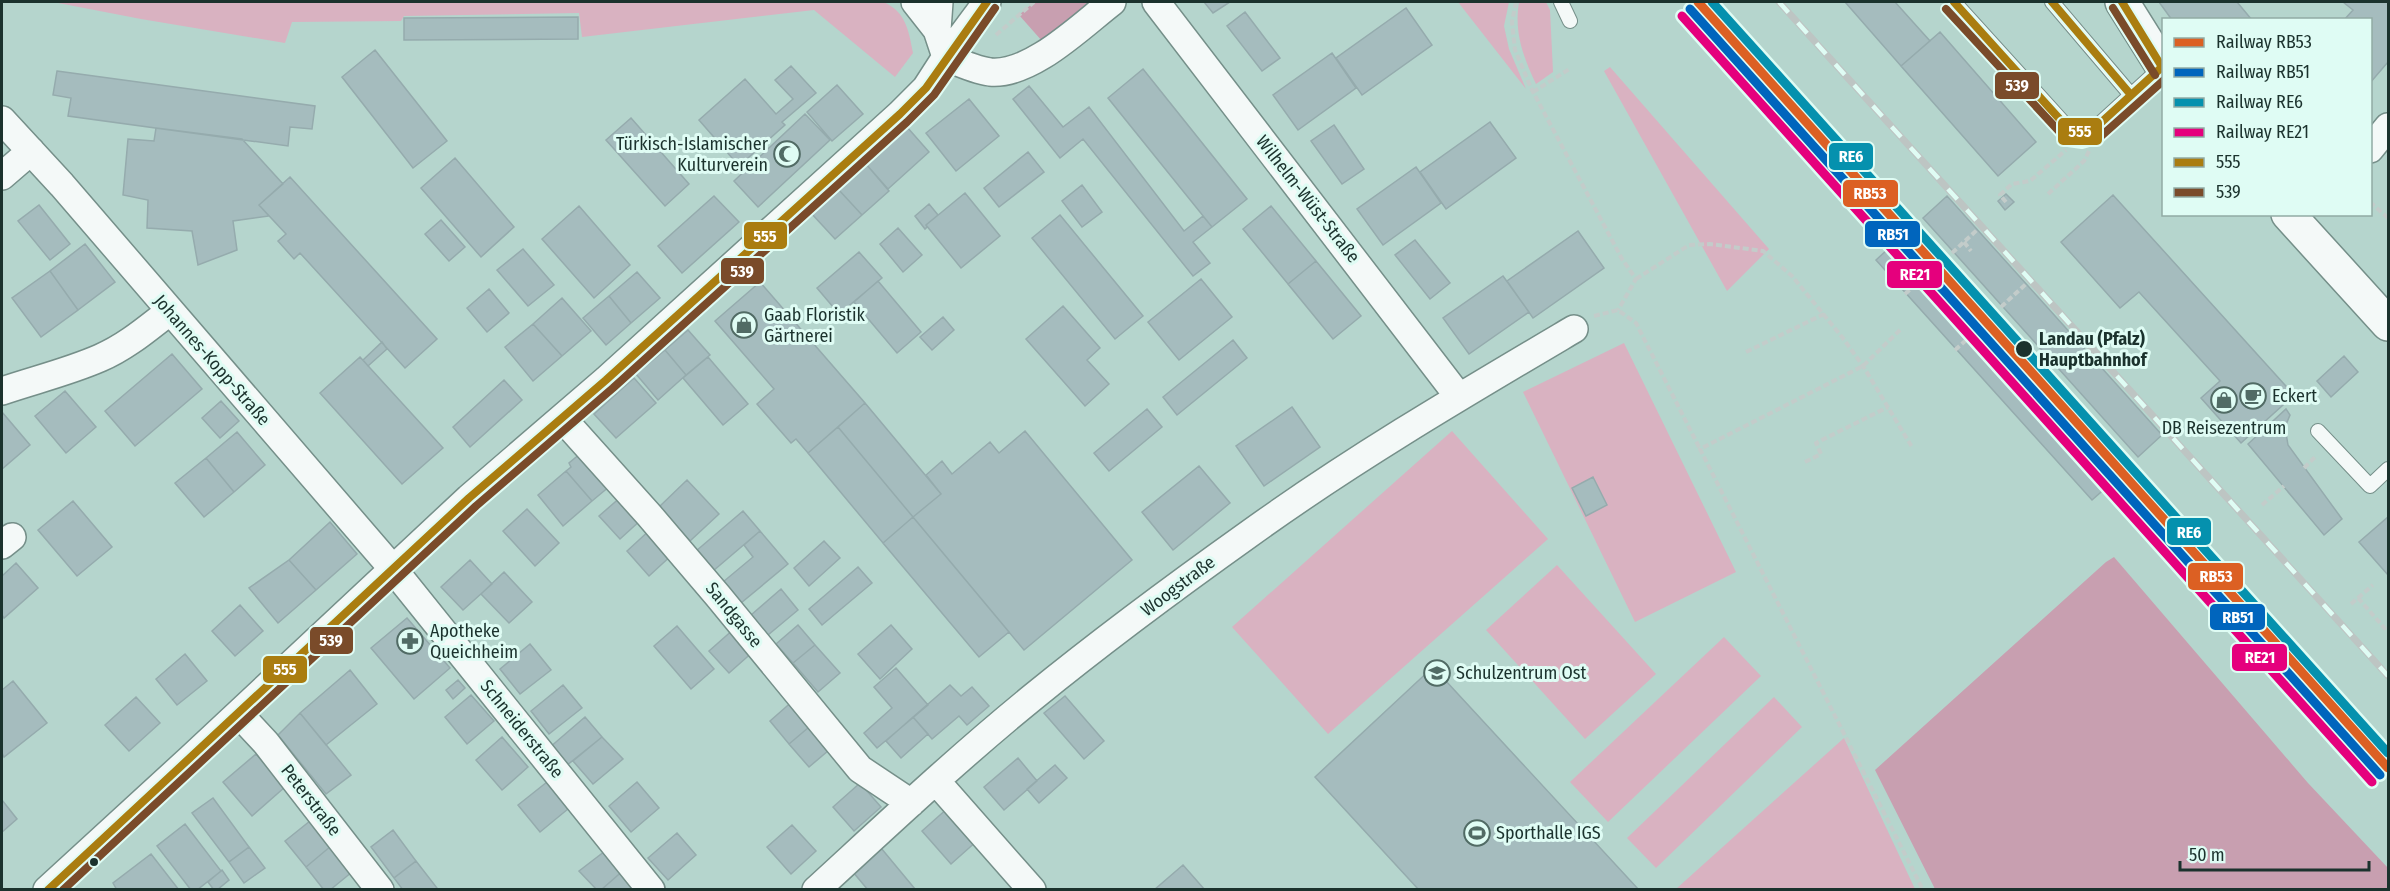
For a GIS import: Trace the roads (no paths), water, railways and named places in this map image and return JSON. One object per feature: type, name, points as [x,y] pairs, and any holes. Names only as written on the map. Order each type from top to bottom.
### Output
[{"type":"street","points":[[915,2],[937,30],[946,57],[978,70],[992,72],[1016,69],[1050,50],[1112,2]]},
{"type":"street","points":[[937,30],[939,2]]},
{"type":"street","name":"Wilhelm-Wüst-Straße","points":[[1156,2],[1459,397]]},
{"type":"street","points":[[2122,2],[2162,66]]},
{"type":"street","points":[[47,890],[469,498],[562,418],[900,114],[926,88],[980,6]]},
{"type":"street","name":"Johannes-Kopp-Straße","points":[[2,120],[393,569]]},
{"type":"street","points":[[2372,147],[2388,127]]},
{"type":"street","points":[[2,176],[31,151]]},
{"type":"street","points":[[2298,218],[2388,324]]},
{"type":"street","points":[[2,391],[65,372],[101,358],[134,339],[170,311]]},
{"type":"street","name":"Woogstraße","points":[[816,890],[911,803],[1059,676],[1251,532],[1459,397],[1574,329]]},
{"type":"street","name":"Sandgasse","points":[[562,418],[718,596],[860,769],[911,803]]},
{"type":"street","name":"Schneiderstraße","points":[[393,569],[651,890]]},
{"type":"street","name":"Peterstraße","points":[[238,714],[266,742],[380,890]]},
{"type":"street","points":[[936,782],[1032,890]]},
{"type":"lane","points":[[1561,2],[1570,21]]},
{"type":"lane","points":[[1954,2],[2071,131],[2088,132],[2094,129],[2162,69]]},
{"type":"lane","points":[[2052,2],[2131,95]]},
{"type":"lane","points":[[2318,431],[2370,486],[2388,469]]},
{"type":"railway","points":[[1779,2],[2388,676]]},
{"type":"rail line","name":"RB53","points":[[1698,2],[2388,768]]},
{"type":"rail line","name":"RE6","points":[[1712,2],[2388,753]]},
{"type":"rail line","name":"RB51","points":[[1690,9],[2380,775]]},
{"type":"rail line","name":"RE21","points":[[1682,16],[2372,782]]},
{"type":"place","name":"Türkisch-Islamischer Kulturverein","points":[[787,154]]},
{"type":"place","name":"Gaab Floristik Gärtnerei","points":[[744,325]]},
{"type":"place","name":"Landau (Pfalz) Hauptbahnhof","points":[[2024,349]]},
{"type":"place","name":"Eckert","points":[[2253,396]]},
{"type":"place","name":"DB Reisezentrum","points":[[2224,400]]},
{"type":"place","name":"Apotheke Queichheim","points":[[410,641]]},
{"type":"place","name":"Schulzentrum Ost","points":[[1437,673]]},
{"type":"place","name":"Sporthalle IGS","points":[[1477,833]]}]
